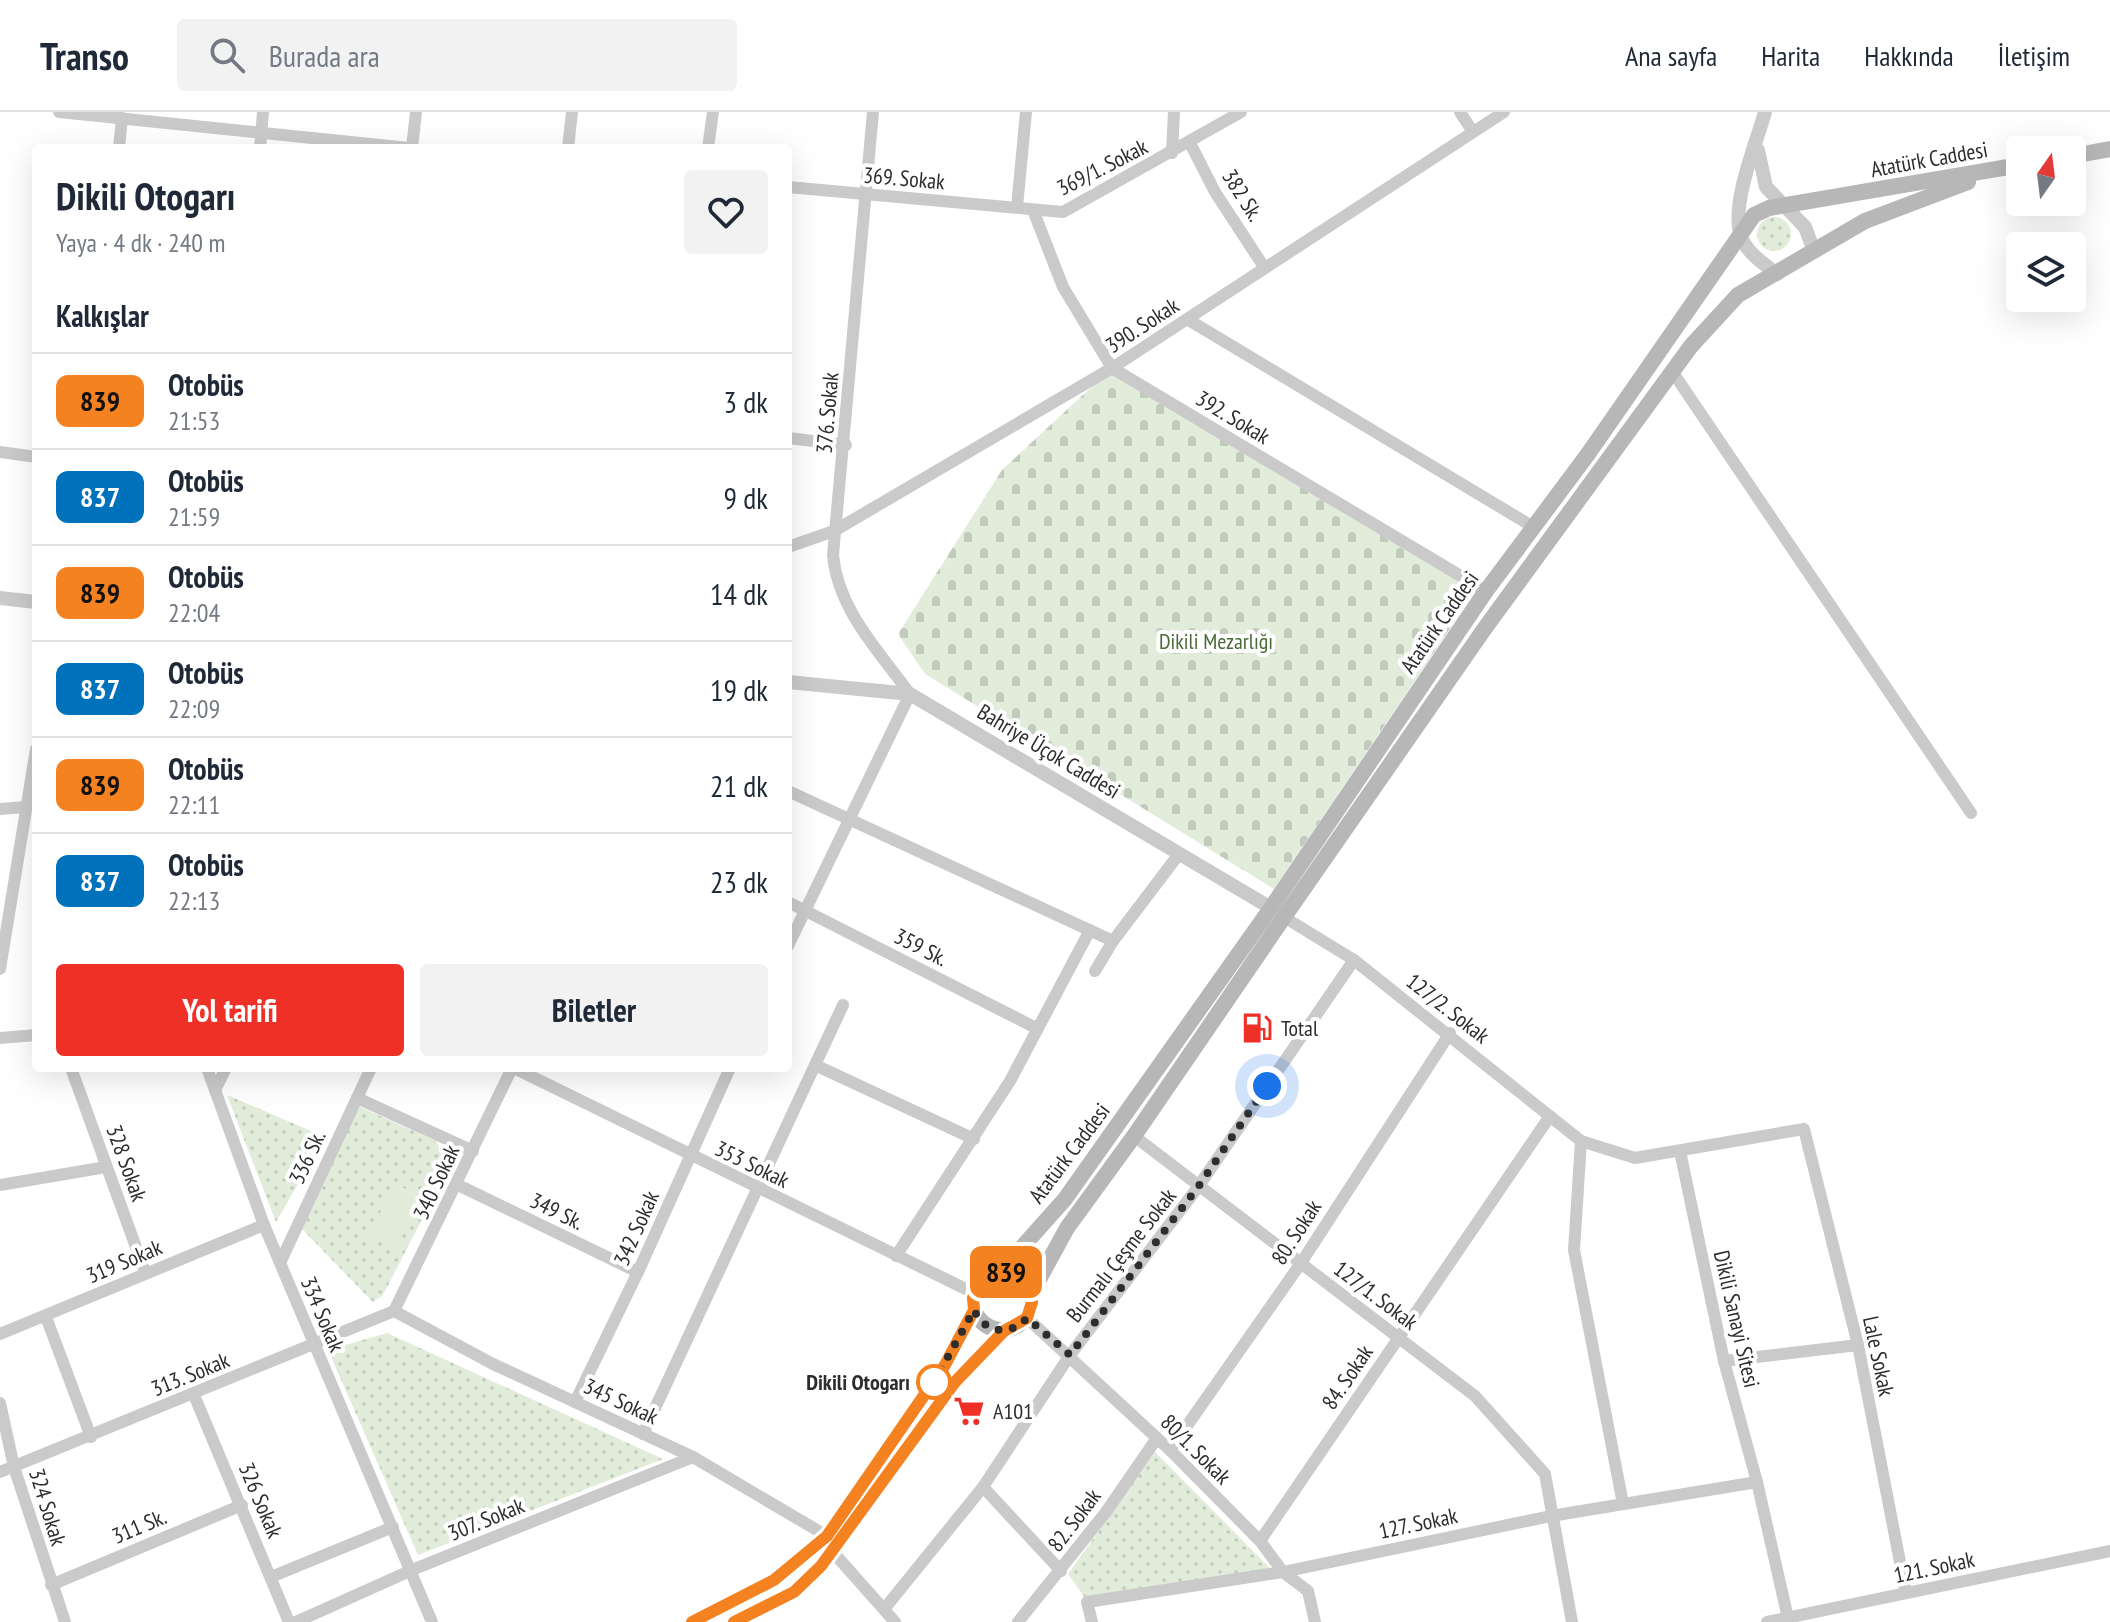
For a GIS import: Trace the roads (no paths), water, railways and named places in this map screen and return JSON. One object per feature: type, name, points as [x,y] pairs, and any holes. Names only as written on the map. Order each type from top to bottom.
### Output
[{"type":"main road","points":[[2086,153],[2110,149]]},
{"type":"main road","name":"Atatürk Caddesi","points":[[1027,1318],[1031,1294],[1067,1228],[1134,1136],[1486,591],[1535,528],[1754,215],[1786,205],[2006,169]]},
{"type":"main road","name":"Atatürk Caddesi","points":[[692,1622],[774,1580],[827,1536],[945,1365],[984,1279],[1000,1272],[1065,1199],[1672,371],[1738,295],[1865,221],[2006,171]]},
{"type":"main road","points":[[1000,1272],[1016,1275],[1031,1294]]},
{"type":"main road","points":[[974,1301],[982,1323],[1004,1331]]},
{"type":"main road","points":[[734,1622],[794,1592],[833,1552],[955,1382],[1004,1331],[1027,1318]]},
{"type":"street","points":[[59,112],[374,144]]},
{"type":"street","points":[[260,144],[263,112]]},
{"type":"street","points":[[412,144],[416,112]]},
{"type":"street","points":[[568,144],[572,112]]},
{"type":"street","points":[[709,144],[713,112]]},
{"type":"street","name":"376. Sokak","points":[[873,112],[846,445],[834,531],[834,571],[847,608],[910,694]]},
{"type":"street","points":[[1017,207],[1026,112]]},
{"type":"street","points":[[1172,153],[1174,112]]},
{"type":"street","name":"369/1. Sokak","points":[[1017,207],[1063,212],[1073,208],[1241,112]]},
{"type":"street","points":[[1460,112],[1473,132]]},
{"type":"street","name":"390. Sokak","points":[[792,546],[834,531],[1112,368],[1504,112]]},
{"type":"street","points":[[1765,112],[1739,206],[1740,235],[1752,253],[1777,274]]},
{"type":"street","points":[[115,116],[118,144]]},
{"type":"street","points":[[1757,142],[1766,187],[1805,227],[1814,251]]},
{"type":"street","name":"382 Sk.","points":[[1190,143],[1215,192],[1264,267]]},
{"type":"street","name":"369. Sokak","points":[[792,187],[1017,207]]},
{"type":"street","name":"392. Sokak","points":[[1033,210],[1063,287],[1112,368],[1486,591]]},
{"type":"street","points":[[1187,319],[1535,528]]},
{"type":"street","points":[[1672,371],[1971,813]]},
{"type":"street","points":[[792,438],[846,445]]},
{"type":"street","points":[[0,452],[32,456]]},
{"type":"street","points":[[0,598],[32,602]]},
{"type":"street","name":"Bahriye Üçok Caddesi","points":[[792,682],[910,694],[1277,912]]},
{"type":"street","points":[[792,938],[910,694]]},
{"type":"street","points":[[0,969],[32,772]]},
{"type":"street","points":[[792,793],[1113,941]]},
{"type":"street","points":[[0,809],[26,807]]},
{"type":"street","points":[[1095,971],[1113,941],[1179,854]]},
{"type":"street","name":"359 Sk.","points":[[792,904],[1036,1028]]},
{"type":"street","name":"127/2. Sokak","points":[[1277,912],[1354,960],[1450,1033],[1581,1141],[1635,1158],[1680,1151]]},
{"type":"street","points":[[896,1256],[1010,1081],[1090,930]]},
{"type":"street","name":"Burmalı Çeşme Sokak","points":[[885,1608],[983,1487],[1070,1355],[1198,1187],[1354,960]]},
{"type":"street","points":[[643,1434],[755,1188],[843,1005]]},
{"type":"street","name":"80. Sokak","points":[[1170,1450],[1301,1263],[1450,1033]]},
{"type":"street","points":[[0,1038],[32,1035]]},
{"type":"street","points":[[815,1065],[974,1139]]},
{"type":"street","name":"328 Sokak","points":[[72,1072],[145,1272]]},
{"type":"street","name":"334 Sokak","points":[[208,1072],[264,1225],[432,1622]]},
{"type":"street","points":[[215,1090],[224,1072]]},
{"type":"street","name":"336 Sk.","points":[[280,1263],[369,1072]]},
{"type":"street","name":"340 Sokak","points":[[394,1311],[511,1072]]},
{"type":"street","name":"353 Sokak","points":[[521,1072],[896,1256],[974,1301]]},
{"type":"street","name":"342 Sokak","points":[[575,1402],[638,1272],[728,1072]]},
{"type":"street","points":[[357,1098],[473,1151]]},
{"type":"street","name":"84. Sokak","points":[[1260,1541],[1550,1116]]},
{"type":"street","name":"Lale Sokak","points":[[1680,1151],[1804,1129],[1858,1345],[1906,1593]]},
{"type":"street","name":"127/1. Sokak","points":[[1134,1136],[1475,1396],[1535,1462],[1545,1474],[1572,1622]]},
{"type":"street","points":[[1581,1141],[1574,1250],[1623,1504]]},
{"type":"street","name":"Dikili Sanayi Sitesi","points":[[1680,1151],[1724,1361],[1757,1482],[1788,1618]]},
{"type":"street","points":[[0,1185],[106,1167]]},
{"type":"street","name":"349 Sk.","points":[[458,1185],[638,1272]]},
{"type":"street","name":"319 Sokak","points":[[0,1334],[264,1225]]},
{"type":"street","name":"313. Sokak","points":[[0,1472],[394,1311]]},
{"type":"street","name":"345 Sokak","points":[[394,1311],[693,1457],[827,1536]]},
{"type":"street","points":[[46,1317],[91,1437]]},
{"type":"street","name":"80/1. Sokak","points":[[1027,1318],[1170,1450],[1260,1541],[1283,1572],[1308,1591],[1315,1622]]},
{"type":"street","points":[[1724,1361],[1858,1345]]},
{"type":"street","name":"326 Sokak","points":[[194,1395],[289,1622]]},
{"type":"street","name":"324 Sokak","points":[[0,1403],[14,1467],[65,1622]]},
{"type":"street","name":"82. Sokak","points":[[1018,1622],[1061,1571],[1157,1438]]},
{"type":"street","name":"307. Sokak","points":[[296,1622],[412,1570],[693,1457]]},
{"type":"street","name":"127. Sokak","points":[[1092,1622],[1087,1602],[1283,1572],[1551,1516],[1757,1482]]},
{"type":"street","points":[[983,1487],[1061,1571]]},
{"type":"street","name":"311 Sk.","points":[[51,1585],[242,1505]]},
{"type":"street","points":[[271,1577],[393,1527]]},
{"type":"street","name":"121. Sokak","points":[[1767,1622],[1838,1616],[1906,1593],[2110,1551]]},
{"type":"street","points":[[833,1552],[895,1622]]},
{"type":"place","name":"Total","points":[[1257,1028]]},
{"type":"place","name":"Dikili Otogarı","points":[[934,1382]]},
{"type":"place","name":"A101","points":[[969,1411]]},
{"type":"park label","name":"Dikili Mezarlığı","points":[[1216,641]]}]
